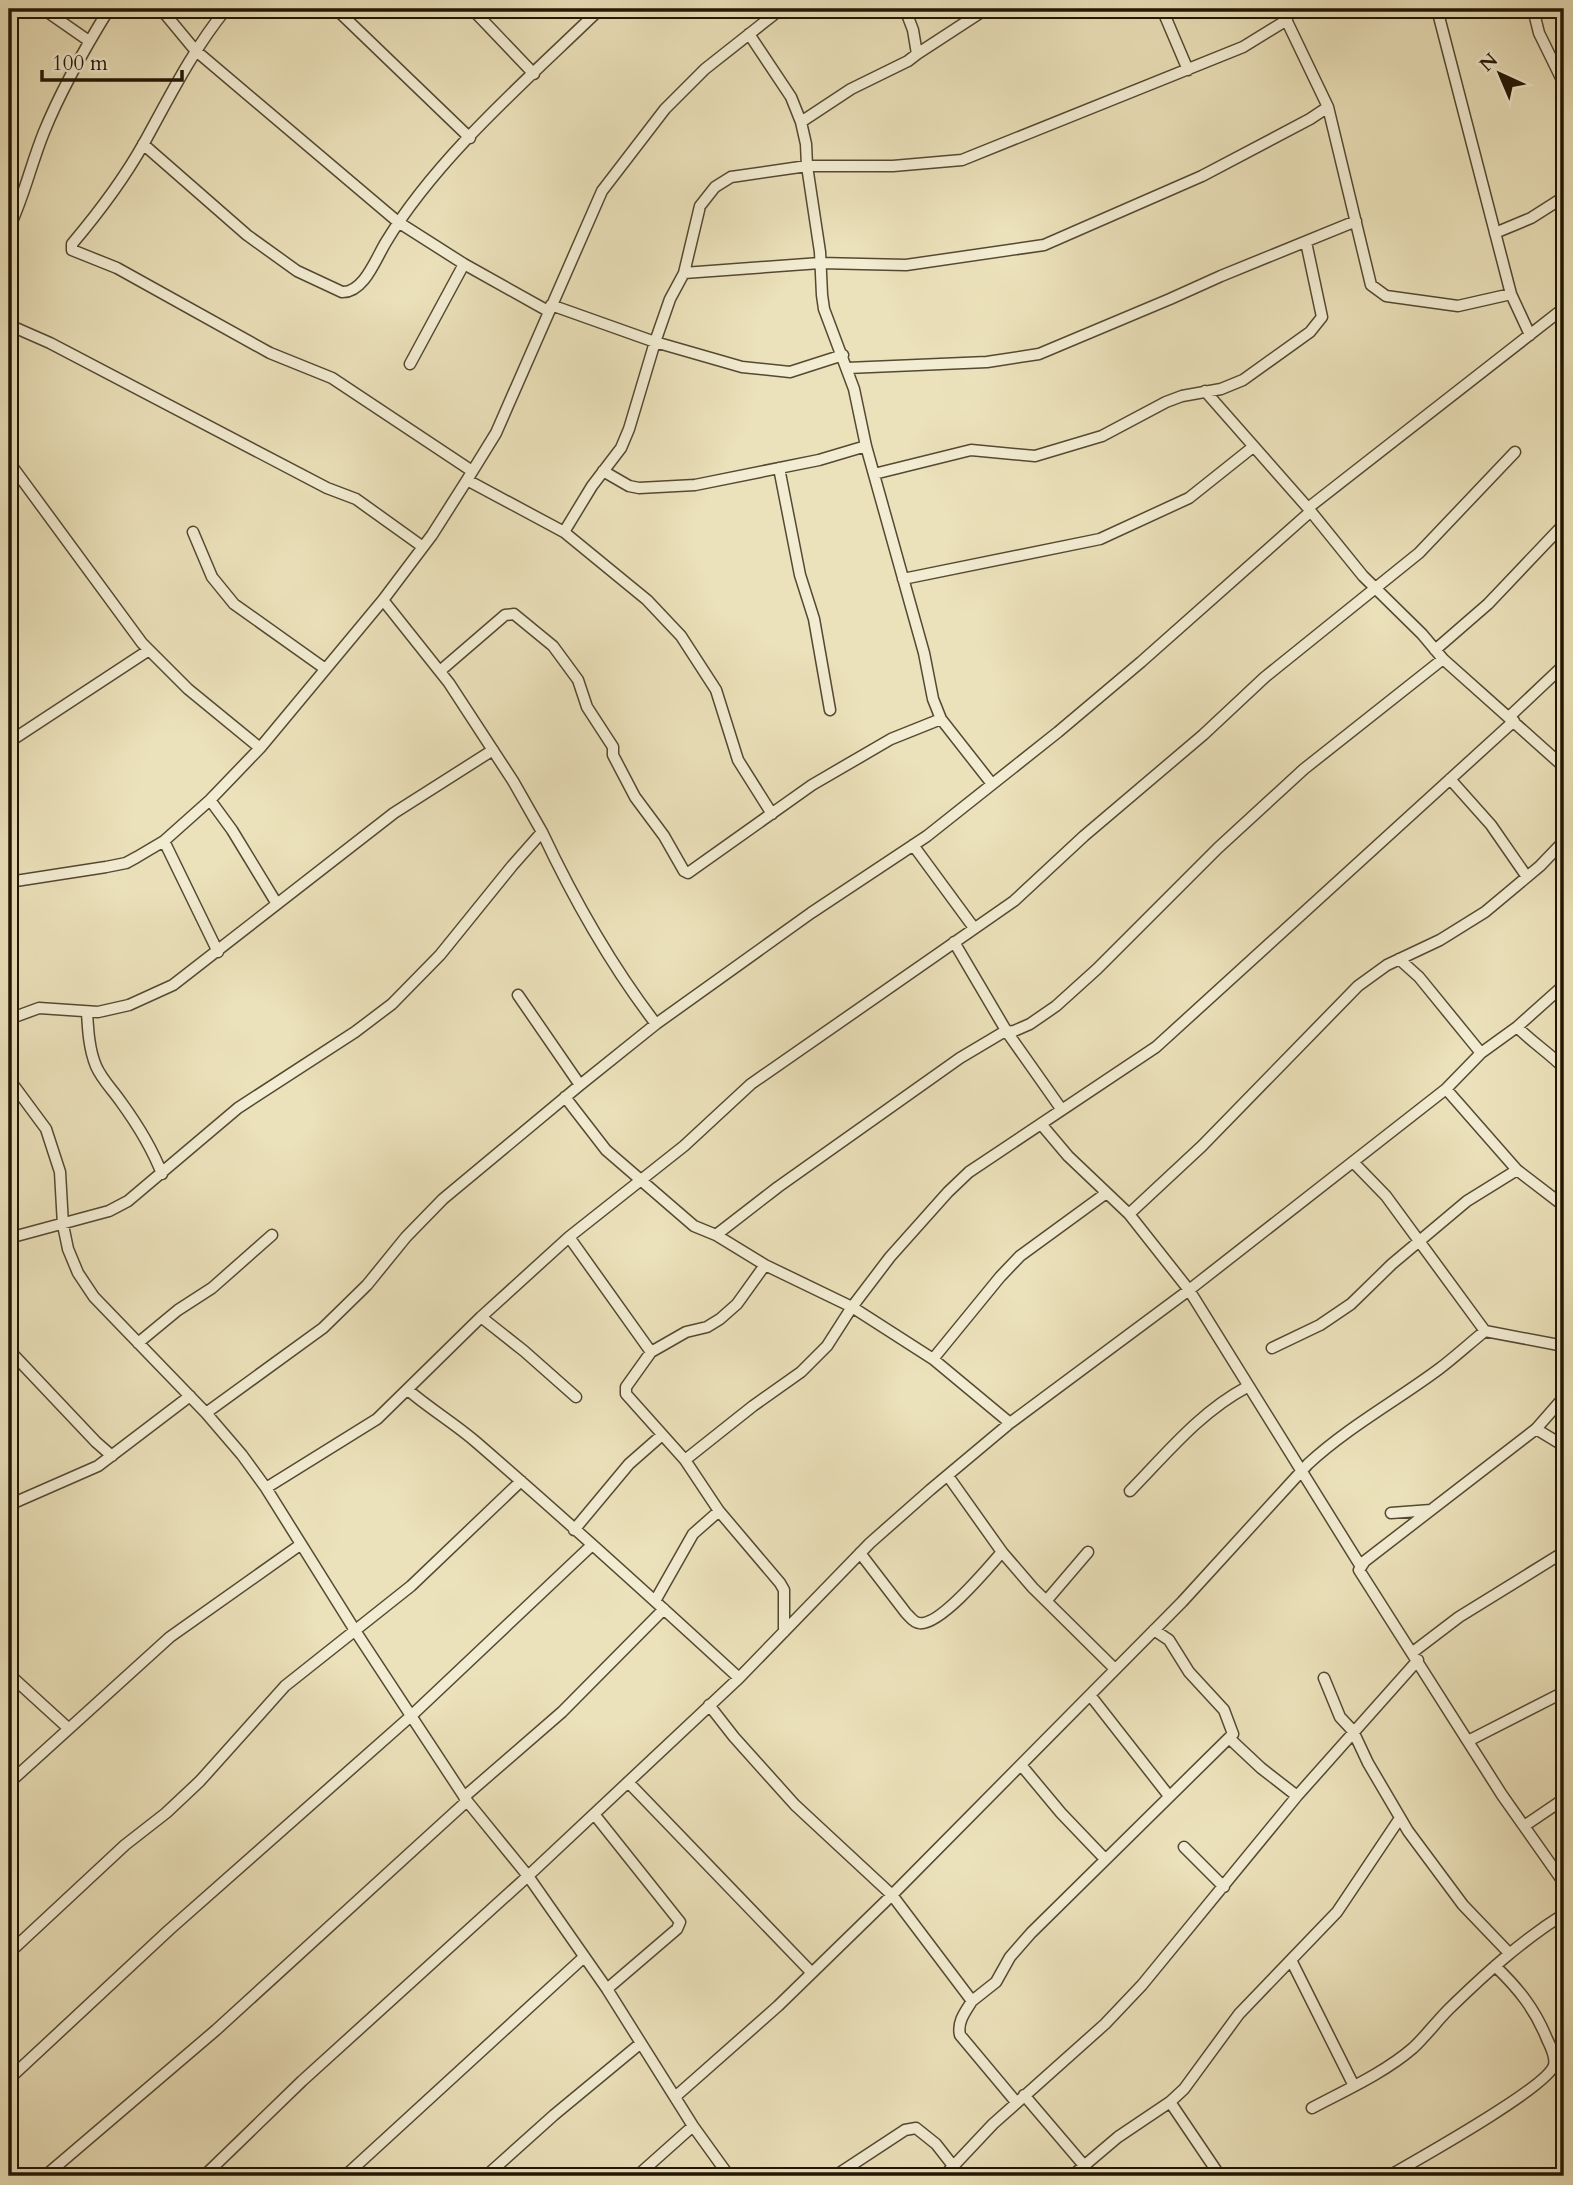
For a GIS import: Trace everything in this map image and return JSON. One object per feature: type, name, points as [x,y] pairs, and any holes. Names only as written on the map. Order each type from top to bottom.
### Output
[{"type":"street","points":[[43,9],[89,41]]},
{"type":"street","points":[[9,228],[21,202],[44,132],[89,41],[109,9]]},
{"type":"street","points":[[161,9],[195,50],[398,222],[464,264],[550,308],[742,367],[790,372],[843,355]]},
{"type":"street","points":[[226,9],[195,50],[143,144],[101,210],[72,244],[74,253],[117,268],[270,353],[332,378],[470,476],[564,532],[647,600],[681,636],[716,690],[738,760],[772,814]]},
{"type":"street","points":[[336,9],[470,138]]},
{"type":"street","points":[[471,9],[534,74]]},
{"type":"street","points":[[143,144],[247,235],[297,271],[342,292],[354,290],[361,284],[398,222],[426,185],[600,9]]},
{"type":"street","points":[[9,882],[126,863],[164,841],[210,800],[260,748],[383,600],[423,547],[470,476],[496,433],[602,191],[665,109],[705,69],[781,9]]},
{"type":"street","points":[[905,9],[913,30],[917,54]]},
{"type":"street","points":[[801,122],[851,89],[908,61],[986,9]]},
{"type":"street","points":[[1162,9],[1188,70]]},
{"type":"street","points":[[1281,9],[1328,107],[1371,285],[1386,296],[1458,306],[1511,295]]},
{"type":"street","points":[[1437,9],[1511,295],[1530,335]]},
{"type":"street","points":[[1533,9],[1539,33],[1564,84]]},
{"type":"street","points":[[564,532],[621,448],[670,299],[684,273],[700,206],[715,187],[731,177],[807,166],[893,166],[962,160],[1243,47],[1287,20]]},
{"type":"street","points":[[749,34],[791,97],[801,122],[821,263],[824,309],[855,389],[866,446],[924,653],[933,699],[941,719],[992,784]]},
{"type":"street","points":[[684,273],[821,263],[906,265],[1044,245],[1202,176],[1328,107]]},
{"type":"street","points":[[1495,233],[1531,218],[1564,197]]},
{"type":"street","points":[[847,368],[987,362],[1038,354],[1171,299],[1221,275],[1356,221]]},
{"type":"street","points":[[874,474],[971,450],[1035,456],[1102,436],[1166,402],[1221,389],[1242,380],[1316,325],[1322,312],[1306,242]]},
{"type":"street","points":[[410,364],[464,264]]},
{"type":"street","points":[[206,1413],[323,1328],[367,1285],[406,1237],[443,1199],[565,1097],[656,1024],[913,845],[992,784],[1141,662],[1309,510],[1564,308]]},
{"type":"street","points":[[9,325],[50,343],[284,466],[356,499],[423,547]]},
{"type":"street","points":[[1205,391],[1374,587],[1439,654],[1564,768]]},
{"type":"street","points":[[603,471],[629,486],[651,489],[695,485],[819,460],[866,446]]},
{"type":"street","points":[[903,579],[1100,539],[1189,498],[1253,447]]},
{"type":"street","points":[[267,1488],[377,1419],[481,1317],[569,1237],[684,1146],[751,1084],[1014,901],[1265,677],[1419,553],[1515,452]]},
{"type":"street","points":[[10,466],[149,650],[188,689],[260,748]]},
{"type":"street","points":[[779,468],[800,575],[814,619],[830,710]]},
{"type":"street","points":[[716,1236],[778,1187],[950,1065],[1002,1032],[1030,1024],[1056,1006],[1124,943],[1218,848],[1304,769],[1439,654],[1564,524]]},
{"type":"street","points":[[193,533],[212,576],[234,604],[324,668]]},
{"type":"street","points":[[383,600],[440,671],[493,750],[542,832],[592,929],[633,995],[656,1024]]},
{"type":"street","points":[[440,671],[505,615],[514,614],[553,646],[568,664],[578,680],[587,707],[613,747],[613,755],[635,797],[664,836],[684,871],[688,873],[812,785],[891,739],[941,719]]},
{"type":"street","points":[[9,742],[149,650]]},
{"type":"street","points":[[685,1460],[800,1372],[827,1346],[852,1307],[890,1257],[969,1172],[1156,1047],[1450,779],[1564,665]]},
{"type":"street","points":[[9,1019],[39,1008],[98,1012],[129,1005],[173,985],[394,813],[493,750]]},
{"type":"street","points":[[1450,779],[1491,825],[1527,877]]},
{"type":"street","points":[[210,800],[232,830],[276,904]]},
{"type":"street","points":[[9,1238],[108,1211],[128,1201],[238,1108],[355,1032],[392,1004],[440,954],[542,832]]},
{"type":"street","points":[[164,841],[218,952]]},
{"type":"street","points":[[1129,1214],[1202,1146],[1358,986],[1399,959],[1440,940],[1485,912],[1564,841]]},
{"type":"street","points":[[913,845],[974,928]]},
{"type":"street","points":[[954,942],[1007,1032],[1062,1110]]},
{"type":"street","points":[[1399,959],[1419,977],[1481,1053]]},
{"type":"street","points":[[204,2176],[302,2081],[528,1876],[709,1706],[860,1553],[930,1490],[1010,1423],[1189,1290],[1446,1089],[1481,1053],[1517,1027],[1564,985]]},
{"type":"street","points":[[518,995],[580,1085]]},
{"type":"street","points":[[87,1012],[90,1045],[100,1075],[145,1139],[162,1174]]},
{"type":"street","points":[[1517,1027],[1564,1068]]},
{"type":"street","points":[[9,1079],[46,1129],[60,1172],[63,1224],[68,1250],[78,1273],[94,1297],[206,1413],[267,1488],[300,1545],[465,1799],[528,1876],[607,1989],[693,2126],[729,2176]]},
{"type":"street","points":[[1446,1089],[1517,1170],[1564,1206]]},
{"type":"street","points":[[565,1097],[606,1150],[694,1226],[765,1265],[852,1307],[933,1359],[1010,1423]]},
{"type":"street","points":[[1041,1124],[1105,1194],[1129,1214],[1189,1290],[1360,1565],[1361,1576],[1564,1883]]},
{"type":"street","points":[[1353,1162],[1386,1196],[1485,1331],[1564,1346]]},
{"type":"street","points":[[1272,1348],[1320,1325],[1351,1304],[1418,1241],[1467,1201],[1517,1170]]},
{"type":"street","points":[[933,1359],[1000,1276],[1020,1256],[1105,1194]]},
{"type":"street","points":[[138,1343],[178,1310],[212,1289],[272,1235]]},
{"type":"street","points":[[569,1237],[651,1352]]},
{"type":"street","points":[[765,1265],[737,1304],[720,1319],[707,1327],[686,1332],[651,1352],[625,1390],[685,1460],[719,1511],[780,1583],[784,1590],[784,1632]]},
{"type":"street","points":[[481,1317],[576,1397]]},
{"type":"street","points":[[676,2097],[778,2006],[892,1895],[1154,1630],[1284,1488],[1324,1450],[1440,1368],[1485,1331]]},
{"type":"street","points":[[9,1350],[112,1456]]},
{"type":"street","points":[[1130,1491],[1198,1421],[1221,1401],[1247,1387]]},
{"type":"street","points":[[408,1390],[429,1409],[454,1423],[521,1481],[738,1678]]},
{"type":"street","points":[[9,1505],[98,1466],[190,1396]]},
{"type":"street","points":[[1360,1565],[1536,1429],[1564,1397]]},
{"type":"street","points":[[1536,1429],[1564,1446]]},
{"type":"street","points":[[574,1530],[629,1464],[662,1435]]},
{"type":"street","points":[[948,1476],[1002,1552],[1115,1669]]},
{"type":"street","points":[[9,1953],[125,1845],[166,1813],[200,1781],[285,1686],[411,1587],[521,1481]]},
{"type":"street","points":[[1391,1513],[1431,1510]]},
{"type":"street","points":[[45,2176],[216,2030],[562,1712],[660,1605],[693,1534],[719,1511]]},
{"type":"street","points":[[9,1783],[170,1637],[300,1545]]},
{"type":"street","points":[[9,2079],[169,1930],[411,1716],[591,1546]]},
{"type":"street","points":[[860,1553],[906,1613],[921,1623],[959,1600],[1002,1552]]},
{"type":"street","points":[[1047,1600],[1088,1552]]},
{"type":"street","points":[[944,2176],[1020,2098],[1105,2024],[1142,1985],[1416,1656],[1459,1617],[1564,1552]]},
{"type":"street","points":[[1093,2176],[960,2035],[959,2028],[962,2016],[972,2001],[996,1982],[1010,1957],[1031,1933],[1233,1734],[1224,1710],[1189,1672],[1169,1640],[1154,1630]]},
{"type":"street","points":[[11,1676],[68,1728]]},
{"type":"street","points":[[1324,1678],[1340,1717],[1353,1731],[1400,1818],[1464,1905],[1509,1953]]},
{"type":"street","points":[[1468,1741],[1564,1692]]},
{"type":"street","points":[[1090,1695],[1169,1796]]},
{"type":"street","points":[[709,1706],[795,1805],[892,1895],[972,2001]]},
{"type":"street","points":[[1229,1738],[1297,1796]]},
{"type":"street","points":[[1021,1765],[1060,1813],[1105,1859]]},
{"type":"street","points":[[628,1782],[812,1973]]},
{"type":"street","points":[[1524,1826],[1564,1799]]},
{"type":"street","points":[[594,1814],[680,1922],[677,1929],[607,1989]]},
{"type":"street","points":[[1072,2176],[1118,2137],[1170,2102],[1196,2075],[1244,2008],[1336,1912],[1400,1818]]},
{"type":"street","points":[[1184,1847],[1224,1886]]},
{"type":"street","points":[[1312,2108],[1354,2086],[1411,2049],[1494,1966],[1564,1914]]},
{"type":"street","points":[[345,2176],[584,1957]]},
{"type":"street","points":[[1291,1960],[1354,2086]]},
{"type":"street","points":[[1389,2176],[1521,2096],[1552,2069],[1554,2059],[1551,2047],[1532,2008],[1494,1966]]},
{"type":"street","points":[[486,2176],[641,2043]]},
{"type":"street","points":[[1170,2102],[1220,2176]]},
{"type":"street","points":[[637,2176],[693,2126]]},
{"type":"street","points":[[835,2176],[905,2130],[916,2128],[936,2144],[961,2176]]}]
